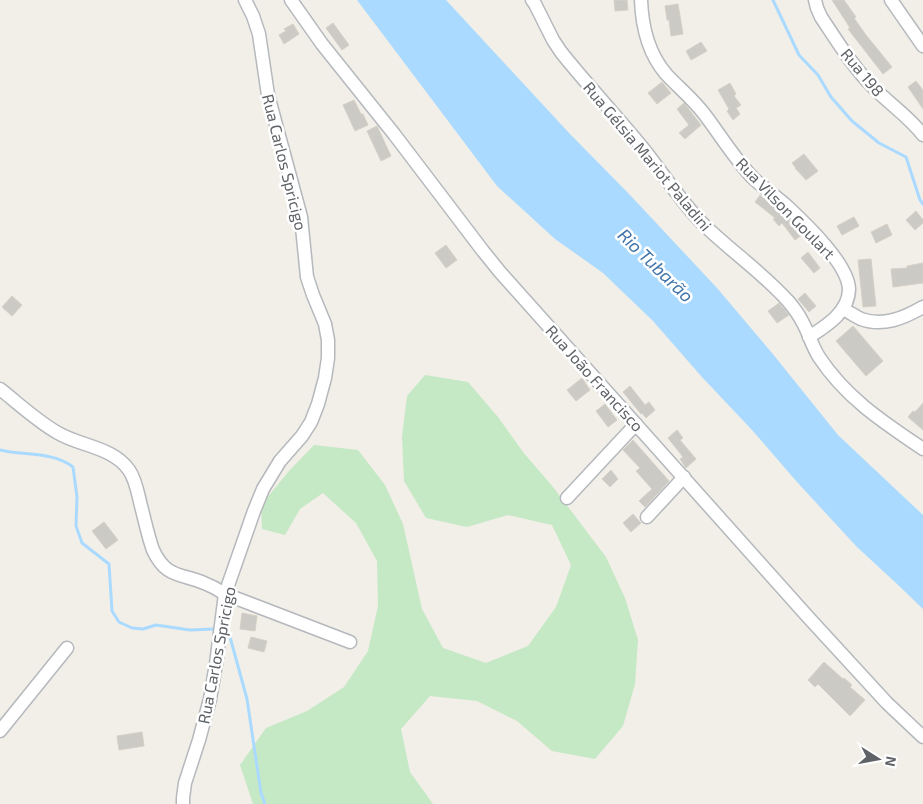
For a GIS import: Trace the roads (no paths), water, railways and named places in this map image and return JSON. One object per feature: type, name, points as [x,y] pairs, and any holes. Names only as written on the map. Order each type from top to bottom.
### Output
[{"type":"street","name":"Rua Carlos Spricigo","points":[[184,804],[185,783],[200,740],[210,699],[225,594],[254,511],[271,474],[311,422],[325,378],[328,358],[328,340],[325,324],[308,277],[302,217],[268,95],[259,34],[245,0]]},
{"type":"street","name":"Rua João Francisco","points":[[291,0],[327,51],[394,134],[500,272],[887,704],[923,737]]},
{"type":"street","name":"Rua Gélsia Mariot Paladini","points":[[532,0],[561,52],[647,153],[687,206],[714,234],[774,286],[798,313],[813,347],[846,391],[884,422],[923,449]]},
{"type":"street","name":"Rua Vilson Goulart","points":[[641,0],[644,32],[658,63],[666,74],[700,109],[745,169],[798,217],[836,260],[844,272],[849,290],[843,309]]},
{"type":"street","name":"Rua 198","points":[[815,0],[821,17],[865,78],[923,135]]},
{"type":"street","points":[[891,0],[923,46]]},
{"type":"street","points":[[809,337],[825,326],[843,309],[862,319],[886,323],[923,307]]},
{"type":"street","points":[[0,389],[58,433],[106,452],[118,459],[128,469],[135,481],[149,538],[157,559],[164,567],[178,575],[207,584],[225,594],[350,642]]},
{"type":"street","points":[[567,498],[636,424]]},
{"type":"street","points":[[647,517],[684,477]]},
{"type":"street","points":[[0,732],[67,648]]},
{"type":"water","name":"Rio Tubarão","points":[[357,0],[446,0],[570,134],[717,288],[838,435],[923,515],[923,609],[857,547],[653,321],[603,273],[555,239],[497,186]]},
{"type":"waterway","points":[[773,0],[799,55],[818,75],[831,97],[852,121],[879,143],[906,157],[923,204]]},
{"type":"waterway","points":[[0,450],[56,458],[73,467],[77,497],[76,526],[82,543],[109,564],[112,611],[119,622],[132,628],[143,629],[156,625],[190,630],[214,629]]},
{"type":"waterway","points":[[230,637],[247,699],[261,793],[265,804]]}]
